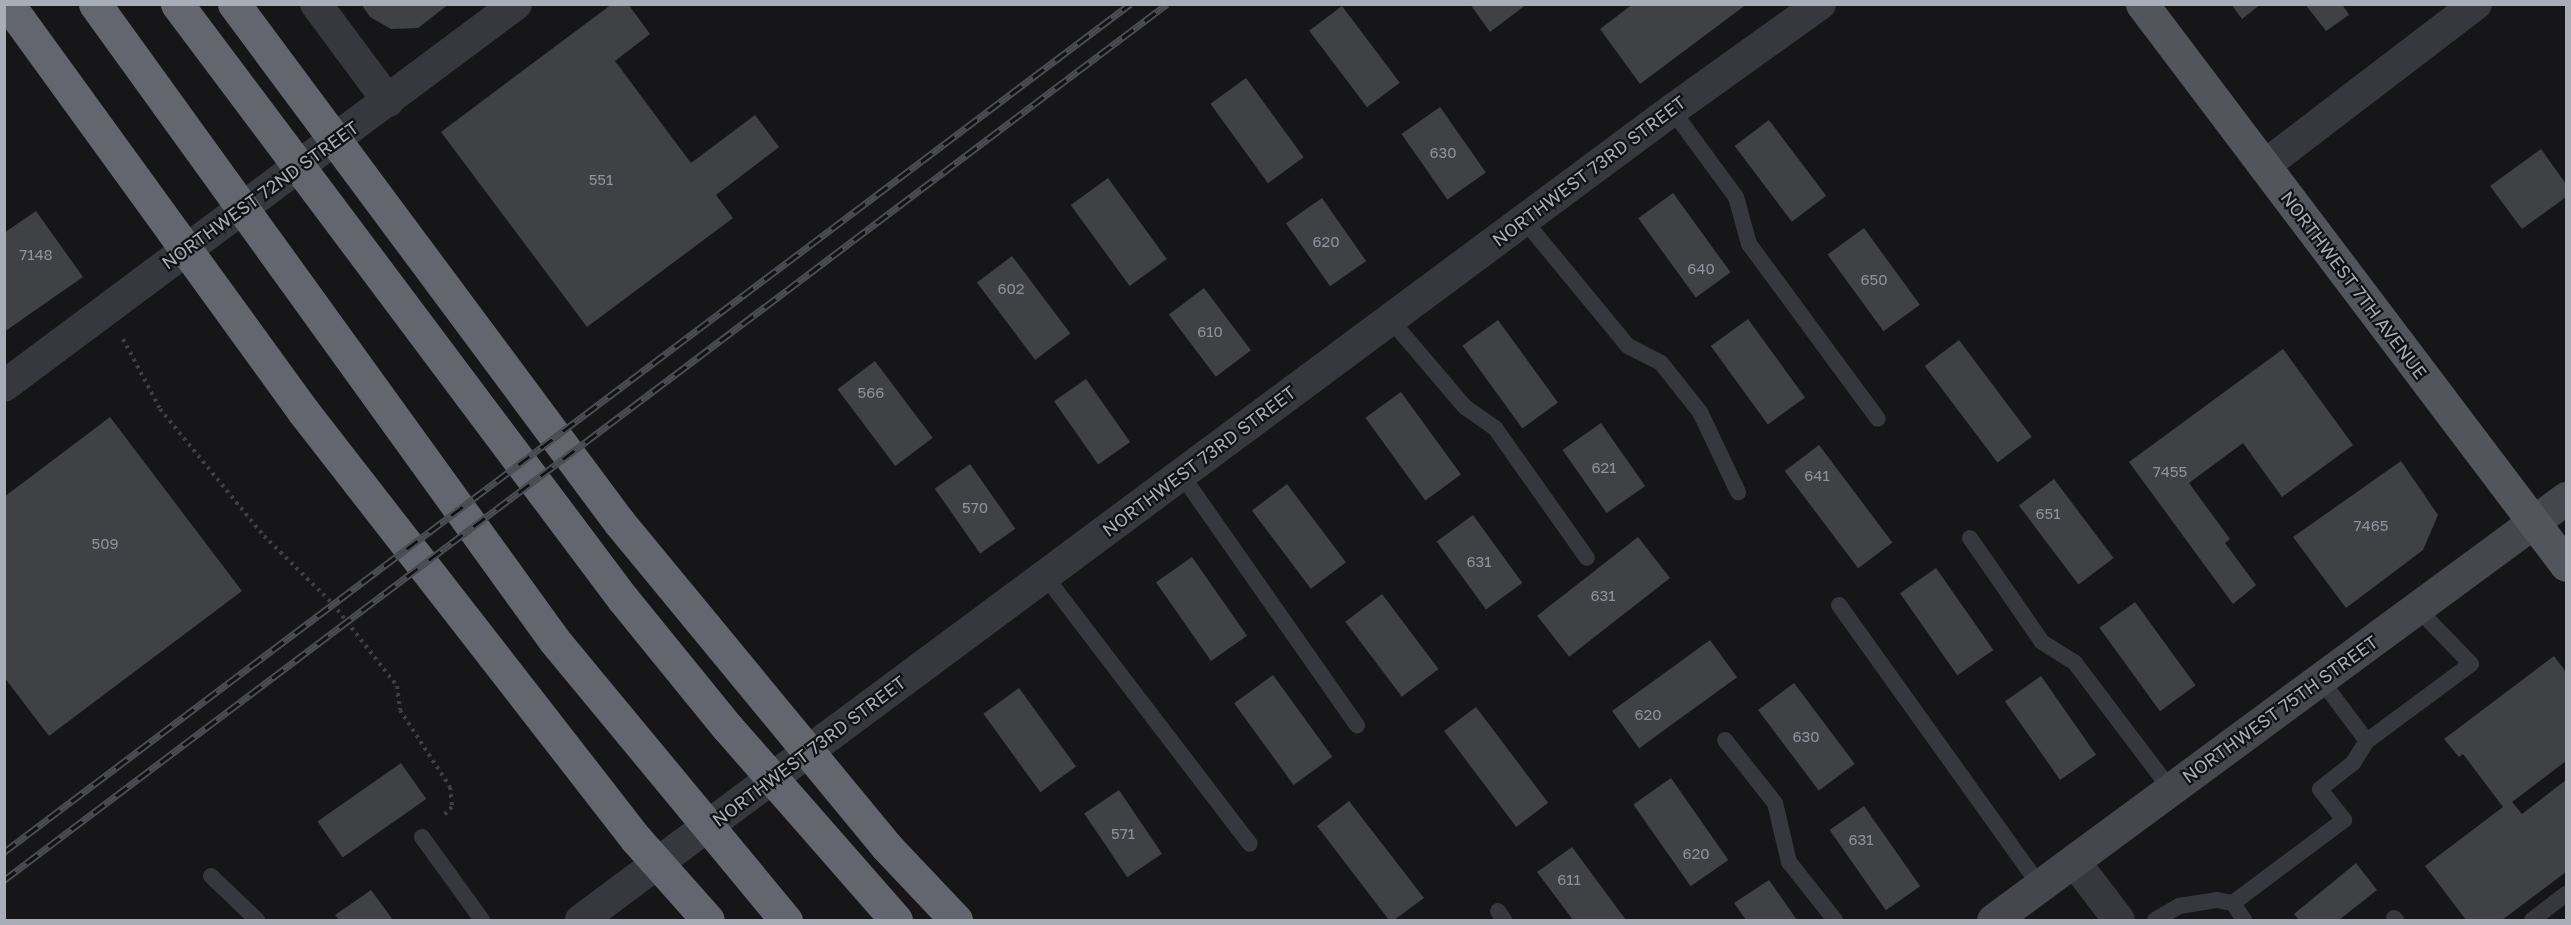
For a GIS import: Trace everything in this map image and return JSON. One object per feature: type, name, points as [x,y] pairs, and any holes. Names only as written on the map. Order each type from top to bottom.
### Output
[{"type":"highway","points":[[8,4],[303,411],[636,839],[708,921]]},
{"type":"highway","points":[[95,4],[554,640],[786,921]]},
{"type":"highway","points":[[177,4],[623,599],[728,728],[896,921]]},
{"type":"highway","points":[[234,4],[619,522],[879,838],[956,921]]},
{"type":"main road","name":"NORTHWEST 7TH AVENUE","points":[[2142,4],[2566,565]]},
{"type":"street","points":[[316,4],[388,100]]},
{"type":"street","name":"NORTHWEST 72ND STREET","points":[[4,386],[516,4]]},
{"type":"street","name":"NORTHWEST 73RD STREET","points":[[580,921],[1672,110],[1820,4]]},
{"type":"street","points":[[2264,166],[2476,4]]},
{"type":"street","name":"NORTHWEST 75TH STREET","points":[[1993,921],[2566,498]]},
{"type":"street","points":[[2074,861],[2119,921]]},
{"type":"lane","points":[[1672,110],[1736,197],[1749,244],[1878,419]]},
{"type":"lane","points":[[1524,220],[1628,346],[1661,363],[1668,371],[1700,412],[1738,492]]},
{"type":"lane","points":[[1390,319],[1465,407],[1495,428],[1587,558]]},
{"type":"lane","points":[[1181,474],[1357,725]]},
{"type":"lane","points":[[1970,538],[2042,642],[2075,663],[2171,790]]},
{"type":"lane","points":[[1045,576],[1250,844]]},
{"type":"lane","points":[[1839,605],[2040,886]]},
{"type":"lane","points":[[2155,921],[2179,906],[2217,900],[2233,903],[2344,820],[2320,789],[2353,763],[2367,741],[2471,664],[2417,608]]},
{"type":"lane","points":[[2321,680],[2367,741]]},
{"type":"lane","points":[[1725,741],[1775,802],[1789,862],[1834,921]]},
{"type":"lane","points":[[422,837],[482,921]]},
{"type":"lane","points":[[211,876],[257,921]]},
{"type":"lane","points":[[2532,921],[2566,894]]},
{"type":"lane","points":[[2233,903],[2244,921]]},
{"type":"path","points":[[110,306],[137,370],[160,409],[264,536],[333,604],[397,686],[400,710],[450,787],[452,807],[422,837]]},
{"type":"building","points":[[361,4],[449,4],[418,28],[391,29],[370,17]]},
{"type":"building","points":[[612,4],[628,4],[650,34],[615,61],[691,163],[755,115],[779,147],[716,195],[733,218],[587,327],[441,132]]},
{"type":"building","points":[[1470,4],[1527,4],[1490,32]]},
{"type":"building","points":[[1633,4],[1747,4],[1640,84],[1600,29]]},
{"type":"building","points":[[2231,4],[2261,4],[2242,19]]},
{"type":"building","points":[[2305,4],[2342,4],[2349,15],[2326,31]]},
{"type":"building","points":[[1342,6],[1400,83],[1367,107],[1309,31]]},
{"type":"building","points":[[1246,78],[1304,157],[1268,183],[1210,104]]},
{"type":"building","points":[[1440,107],[1486,173],[1447,199],[1401,134]]},
{"type":"building","points":[[1769,120],[1826,196],[1792,222],[1735,146]]},
{"type":"building","points":[[2541,149],[2566,184],[2566,197],[2522,229],[2490,186]]},
{"type":"building","points":[[1108,178],[1167,259],[1130,286],[1071,205]]},
{"type":"building","points":[[1673,193],[1731,272],[1696,298],[1638,218]]},
{"type":"building","points":[[1322,198],[1366,261],[1330,286],[1286,223]]},
{"type":"building","points":[[36,211],[83,277],[4,332],[4,233]]},
{"type":"building","points":[[1864,228],[1920,305],[1883,331],[1828,254]]},
{"type":"building","points":[[1012,256],[1070,333],[1035,360],[977,282]]},
{"type":"building","points":[[1204,288],[1251,350],[1216,377],[1169,314]]},
{"type":"building","points":[[1748,319],[1805,397],[1768,425],[1711,346]]},
{"type":"building","points":[[1498,320],[1558,403],[1522,428],[1462,346]]},
{"type":"building","points":[[1959,340],[2032,437],[1997,463],[1925,366]]},
{"type":"building","points":[[2283,349],[2353,445],[2282,497],[2243,443],[2189,483],[2230,539],[2225,543],[2256,585],[2233,604],[2129,462]]},
{"type":"building","points":[[875,361],[933,438],[895,466],[837,389]]},
{"type":"building","points":[[1086,379],[1130,442],[1098,464],[1054,401]]},
{"type":"building","points":[[1401,392],[1461,475],[1425,500],[1365,418]]},
{"type":"building","points":[[110,417],[242,591],[49,736],[4,677],[4,497]]},
{"type":"building","points":[[1601,423],[1645,486],[1607,513],[1562,450]]},
{"type":"building","points":[[1819,445],[1892,542],[1858,568],[1785,471]]},
{"type":"building","points":[[2401,461],[2438,515],[2423,550],[2346,608],[2293,537]]},
{"type":"building","points":[[970,464],[1015,529],[980,553],[935,489]]},
{"type":"building","points":[[2054,479],[2114,558],[2078,585],[2019,505]]},
{"type":"building","points":[[1287,484],[1346,562],[1311,589],[1252,510]]},
{"type":"building","points":[[1473,515],[1522,583],[1486,609],[1437,541]]},
{"type":"building","points":[[1638,537],[1670,578],[1569,657],[1537,616]]},
{"type":"building","points":[[1192,557],[1247,636],[1211,661],[1156,582]]},
{"type":"building","points":[[1936,568],[1993,650],[1957,675],[1900,593]]},
{"type":"building","points":[[1382,594],[1439,669],[1402,697],[1345,622]]},
{"type":"building","points":[[2135,602],[2196,685],[2160,711],[2099,628]]},
{"type":"building","points":[[1710,640],[1737,677],[1639,748],[1612,711]]},
{"type":"building","points":[[2554,656],[2566,672],[2566,761],[2512,802],[2522,814],[2566,780],[2566,872],[2502,920],[2466,920],[2425,866],[2503,807],[2463,754],[2459,757],[2444,739]]},
{"type":"building","points":[[1273,675],[1332,757],[1294,785],[1234,703]]},
{"type":"building","points":[[2041,676],[2096,755],[2060,780],[2005,701]]},
{"type":"building","points":[[1794,683],[1855,764],[1819,791],[1758,710]]},
{"type":"building","points":[[1019,688],[1076,766],[1040,792],[983,714]]},
{"type":"building","points":[[1476,707],[1548,803],[1516,827],[1444,731]]},
{"type":"building","points":[[401,763],[426,799],[343,858],[317,822]]},
{"type":"building","points":[[1671,778],[1728,860],[1691,886],[1633,804]]},
{"type":"building","points":[[1119,790],[1162,854],[1127,877],[1084,813]]},
{"type":"building","points":[[1349,801],[1424,898],[1394,920],[1389,920],[1317,826]]},
{"type":"building","points":[[1864,806],[1920,886],[1886,910],[1830,830]]},
{"type":"building","points":[[1572,847],[1626,920],[1573,920],[1537,872]]},
{"type":"building","points":[[2356,863],[2377,890],[2339,920],[2299,920],[2294,914]]},
{"type":"building","points":[[1769,880],[1797,920],[1746,920],[1734,903]]},
{"type":"building","points":[[371,890],[393,920],[339,920],[335,915]]},
{"type":"railway","points":[[4,852],[1130,4]]},
{"type":"railway","points":[[4,880],[1167,4]]}]
